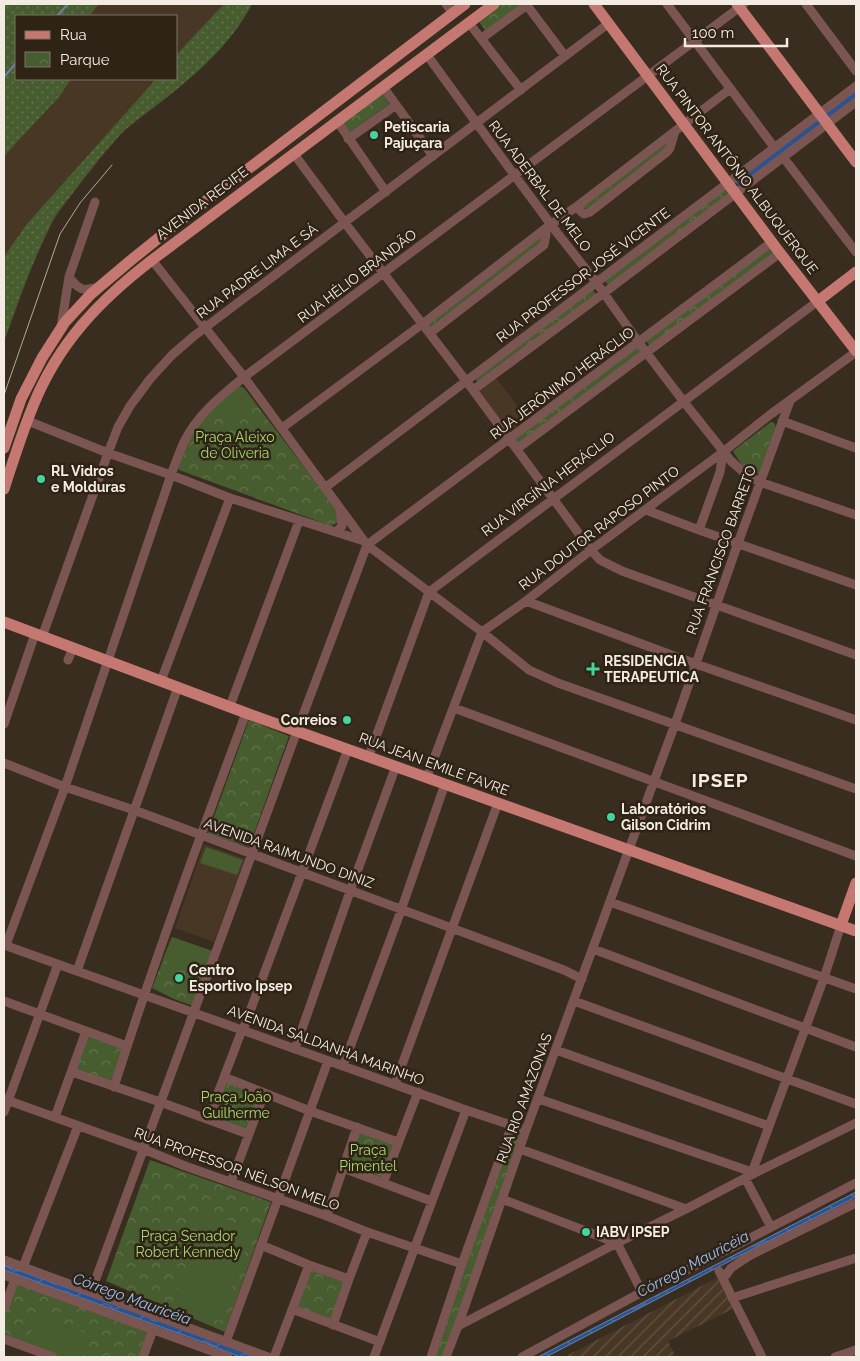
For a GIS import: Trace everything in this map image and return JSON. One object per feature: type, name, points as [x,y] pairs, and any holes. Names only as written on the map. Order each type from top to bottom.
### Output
[{"type":"main road","name":"AVENIDA RECIFE","points":[[4,448],[21,399],[42,358],[61,328],[76,309],[98,287],[449,8],[465,4]]},
{"type":"main road","name":"AVENIDA RECIFE","points":[[4,489],[33,406],[43,384],[73,334],[95,309],[131,276],[494,4]]},
{"type":"main road","name":"RUA PINTOR ANTÔNIO ALBUQUERQUE","points":[[594,4],[648,74],[680,127],[728,182],[780,253],[819,297],[856,351]]},
{"type":"main road","points":[[740,5],[856,162]]},
{"type":"main road","name":"RUA VIRGÍNIA HERÁCLIO","points":[[819,297],[856,272]]},
{"type":"main road","name":"RUA JEAN EMILE FAVRE","points":[[4,622],[178,687],[211,702],[230,706],[856,930]]},
{"type":"main road","points":[[841,925],[853,887]]},
{"type":"street","points":[[482,38],[527,4],[565,56]]},
{"type":"street","points":[[667,4],[774,147]]},
{"type":"street","points":[[806,4],[856,71]]},
{"type":"street","name":"RUA HÉLIO BRANDÃO","points":[[5,945],[65,787],[170,475],[184,442],[198,420],[219,397],[244,377],[383,272],[515,176],[740,5]]},
{"type":"street","points":[[470,23],[521,90]]},
{"type":"street","name":"RUA PADRE LIMA E SÁ","points":[[4,724],[118,428],[130,406],[150,379],[172,355],[204,327],[609,23]]},
{"type":"street","name":"RUA ADERBAL DE MELO","points":[[427,55],[515,176],[548,226],[596,282],[647,353],[730,461],[747,475],[760,482],[856,515]]},
{"type":"street","name":"RUA PROFESSOR JOSÉ VICENTE","points":[[473,390],[783,157],[856,86]]},
{"type":"street","points":[[383,87],[433,156]]},
{"type":"street","points":[[282,428],[423,324],[548,226],[576,207],[584,214],[590,212],[656,161],[668,150],[680,127],[730,88]]},
{"type":"street","name":"RUA PROFESSOR JOSÉ VICENTE","points":[[326,487],[774,147],[823,118],[856,102]]},
{"type":"street","points":[[348,139],[396,105]]},
{"type":"street","points":[[337,121],[386,192]]},
{"type":"street","points":[[294,154],[600,560],[616,568],[856,655]]},
{"type":"street","points":[[783,157],[856,252]]},
{"type":"street","points":[[61,328],[69,278],[95,202]]},
{"type":"street","points":[[430,333],[544,245],[548,226]]},
{"type":"street","name":"RUA JERÔNIMO HERÁCLIO","points":[[366,543],[509,439],[772,242]]},
{"type":"street","name":"RUA JERÔNIMO HERÁCLIO","points":[[517,449],[780,253]]},
{"type":"street","points":[[152,260],[244,377],[366,543],[529,670],[543,677],[856,789]]},
{"type":"street","points":[[69,278],[82,290],[98,287]]},
{"type":"street","name":"RUA VIRGÍNIA HERÁCLIO","points":[[429,592],[684,402],[819,297]]},
{"type":"street","name":"RUA DOUTOR RAPOSO PINTO","points":[[482,632],[856,351]]},
{"type":"street","name":"RUA FRANCISCO BARRETO","points":[[629,849],[790,401]]},
{"type":"street","points":[[28,421],[230,498],[366,543]]},
{"type":"street","points":[[782,421],[856,448]]},
{"type":"street","points":[[699,530],[720,472],[723,452]]},
{"type":"street","points":[[161,681],[230,498]]},
{"type":"street","points":[[332,532],[336,532],[342,526],[339,506]]},
{"type":"street","points":[[646,510],[856,585]]},
{"type":"street","points":[[230,706],[299,521]]},
{"type":"street","points":[[91,1292],[366,543]]},
{"type":"street","points":[[369,756],[429,592]]},
{"type":"street","points":[[526,600],[696,664],[856,720]]},
{"type":"street","points":[[427,777],[482,632]]},
{"type":"street","points":[[68,660],[73,648]]},
{"type":"street","points":[[76,971],[178,687]]},
{"type":"street","points":[[454,708],[856,856]]},
{"type":"street","points":[[114,1087],[246,713]]},
{"type":"street","points":[[208,1119],[348,749]]},
{"type":"street","name":"AVENIDA RAIMUNDO DINIZ","points":[[4,763],[452,928],[564,970],[582,979]]},
{"type":"street","points":[[295,1049],[396,766]]},
{"type":"street","points":[[343,1066],[445,784]]},
{"type":"street","points":[[395,1084],[498,803]]},
{"type":"street","name":"RUA RIO AMAZONAS","points":[[446,1357],[526,1130],[629,849]]},
{"type":"street","points":[[610,902],[856,989]]},
{"type":"street","points":[[771,1227],[749,1175],[824,978],[841,925]]},
{"type":"street","name":"AVENIDA SALDANHA MARINHO","points":[[5,945],[42,954],[58,964],[76,971],[110,980],[194,1013],[526,1130]]},
{"type":"street","points":[[593,949],[856,1047]]},
{"type":"street","points":[[4,1112],[6,1100],[58,964]]},
{"type":"street","points":[[564,970],[587,965]]},
{"type":"street","points":[[4,1001],[127,1046]]},
{"type":"street","points":[[574,1001],[856,1104]]},
{"type":"street","points":[[55,1117],[86,1031]]},
{"type":"street","points":[[556,1050],[769,1126]]},
{"type":"street","points":[[226,1342],[328,1061]]},
{"type":"street","points":[[72,1072],[248,1134]]},
{"type":"street","points":[[224,1077],[264,1094],[398,1142]]},
{"type":"street","points":[[383,1183],[418,1092]]},
{"type":"street","points":[[231,1182],[264,1094]]},
{"type":"street","points":[[538,1099],[749,1175]]},
{"type":"street","name":"RUA PROFESSOR NÉLSON MELO","points":[[6,1100],[367,1232],[462,1264]]},
{"type":"street","points":[[374,1357],[466,1110]]},
{"type":"street","points":[[458,1326],[749,1175],[856,1123]]},
{"type":"street","name":"RUA RIO AMAZONAS","points":[[431,1357],[512,1125]]},
{"type":"street","points":[[22,1266],[78,1126]]},
{"type":"street","points":[[326,1216],[357,1127]]},
{"type":"street","points":[[520,1149],[686,1209]]},
{"type":"street","points":[[343,1168],[431,1201]]},
{"type":"street","points":[[717,1268],[771,1227],[856,1183]]},
{"type":"street","points":[[502,1200],[617,1243],[642,1292]]},
{"type":"street","points":[[522,1357],[642,1292],[717,1268],[731,1268],[749,1256],[856,1203]]},
{"type":"street","points":[[333,1325],[367,1232]]},
{"type":"street","points":[[261,1245],[349,1279]]},
{"type":"street","points":[[732,1298],[856,1258]]},
{"type":"street","points":[[4,1260],[268,1357]]},
{"type":"street","points":[[274,1357],[309,1265]]},
{"type":"street","points":[[717,1268],[762,1357]]},
{"type":"street","points":[[4,1275],[228,1357]]},
{"type":"street","points":[[4,1309],[15,1279]]},
{"type":"street","points":[[292,1309],[380,1342]]},
{"type":"street","points":[[143,1357],[153,1330]]},
{"type":"street","points":[[4,1339],[47,1356]]},
{"type":"street","points":[[198,1357],[201,1347]]},
{"type":"street","points":[[835,1357],[856,1350]]},
{"type":"shaded area","points":[[4,4],[252,4],[223,46],[208,61],[174,92],[121,134],[80,184],[53,221],[30,272],[4,342]]},
{"type":"shaded area","points":[[496,378],[527,418],[511,431],[509,431],[480,392],[480,389]]},
{"type":"shaded area","points":[[204,844],[245,859],[214,942],[175,928]]},
{"type":"shaded area","points":[[717,1278],[733,1309],[668,1341],[676,1357],[564,1357]]},
{"type":"green space","points":[[4,4],[99,4],[90,15],[15,15],[15,80],[70,80],[59,97],[4,156]]},
{"type":"green space","points":[[224,4],[252,4],[224,45],[188,80],[125,130],[101,156],[59,211],[45,236],[32,266],[4,342],[4,260],[6,254],[26,225],[155,80],[178,80],[178,53]]},
{"type":"green space","points":[[498,4],[520,4],[486,31],[479,22]]},
{"type":"green space","points":[[381,92],[389,104],[350,132],[342,121]]},
{"type":"green space","points":[[672,134],[666,150],[589,208],[583,208],[583,205]]},
{"type":"green space","points":[[725,185],[731,192],[609,286],[604,280]]},
{"type":"green space","points":[[545,229],[543,245],[432,331],[426,323]]},
{"type":"green space","points":[[770,245],[776,254],[651,347],[644,339]]},
{"type":"green space","points":[[591,288],[596,294],[478,382],[474,378]]},
{"type":"green space","points":[[637,346],[642,352],[518,448],[511,440]]},
{"type":"green space","name":"Praça Aleixo de Oliveria","points":[[239,386],[244,388],[336,509],[338,522],[331,526],[179,470],[177,466],[198,422]]},
{"type":"green space","points":[[242,389],[256,407],[229,427],[216,409]]},
{"type":"green space","points":[[771,422],[776,427],[759,474],[743,466],[733,451]]},
{"type":"green space","points":[[249,720],[289,736],[249,847],[208,833]]},
{"type":"green space","points":[[206,847],[243,860],[237,875],[200,863]]},
{"type":"green space","points":[[172,937],[212,951],[193,1006],[152,988]]},
{"type":"green space","points":[[172,937],[212,951],[203,978],[163,959]]},
{"type":"green space","points":[[87,1034],[124,1048],[112,1084],[74,1070]]},
{"type":"green space","name":"Praça João Guilherme","points":[[224,1080],[262,1094],[247,1132],[211,1116]]},
{"type":"green space","name":"Praça Pimentel","points":[[356,1129],[396,1143],[379,1185],[342,1171]]},
{"type":"green space","points":[[514,1129],[524,1132],[443,1357],[434,1357]]},
{"type":"green space","name":"Praça Senador Robert Kennedy","points":[[150,1160],[271,1202],[225,1332],[106,1281]]},
{"type":"green space","points":[[204,1212],[253,1229],[220,1321],[173,1303]]},
{"type":"green space","points":[[307,1268],[346,1281],[332,1324],[291,1310]]},
{"type":"green space","points":[[16,1283],[150,1330],[141,1357],[57,1357],[4,1338],[4,1313]]},
{"type":"green space","points":[[37,1315],[91,1335],[83,1357],[62,1357],[27,1344]]},
{"type":"water","points":[[856,1192],[856,1196],[852,1199],[546,1357],[538,1357]]},
{"type":"water","points":[[4,1265],[256,1357],[240,1357],[4,1270]]},
{"type":"waterway","points":[[58,15],[68,4]]},
{"type":"waterway","points":[[4,77],[15,64]]},
{"type":"waterway","points":[[738,181],[800,138],[856,95]]},
{"type":"tram line","points":[[4,395],[60,234],[80,203],[112,165]]},
{"type":"place","name":"Petiscaria Pajuçara","points":[[374,135]]},
{"type":"place","name":"RL Vidros e Molduras","points":[[41,479]]},
{"type":"place","name":"RESIDENCIA TERAPEUTICA","points":[[593,669]]},
{"type":"place","name":"Correios","points":[[347,720]]},
{"type":"place","name":"Laboratórios Gilson Cidrim","points":[[611,817]]},
{"type":"place","name":"Centro Esportivo Ipsep","points":[[179,978]]},
{"type":"place","name":"IABV IPSEP","points":[[586,1232]]},
{"type":"district","name":"IPSEP","points":[[720,780]]},
{"type":"water label","name":"Córrego Mauricéia","points":[[693,1264]]},
{"type":"water label","name":"Córrego Mauricéia","points":[[132,1299]]}]
